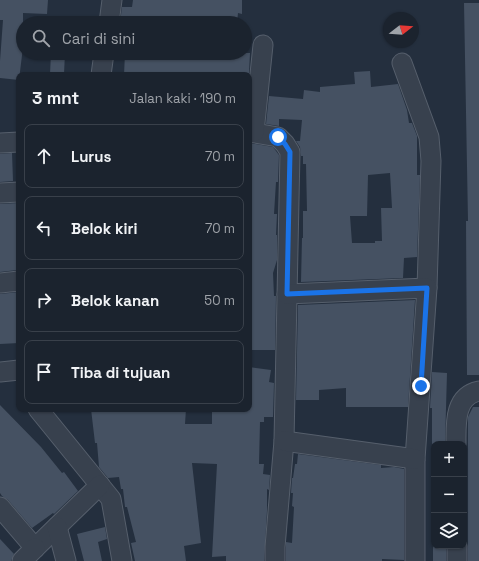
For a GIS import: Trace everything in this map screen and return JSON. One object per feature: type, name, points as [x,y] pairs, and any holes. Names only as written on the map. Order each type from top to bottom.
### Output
[{"type":"street","points":[[110,16],[112,0]]},
{"type":"street","points":[[264,45],[252,132],[278,137],[290,152],[284,441],[275,561]]},
{"type":"street","points":[[101,72],[103,60]]},
{"type":"street","points":[[402,62],[429,137],[431,161],[427,288],[415,459],[415,561]]},
{"type":"street","points":[[0,143],[16,142]]},
{"type":"street","points":[[0,192],[16,192]]},
{"type":"street","points":[[0,283],[16,281]]},
{"type":"street","points":[[287,294],[427,288]]},
{"type":"street","points":[[456,441],[456,421],[461,403],[471,393],[479,391]]},
{"type":"street","points":[[40,412],[111,499],[122,561]]},
{"type":"street","points":[[284,441],[415,459]]},
{"type":"street","points":[[0,506],[29,554],[100,485]]},
{"type":"street","points":[[57,527],[66,561]]},
{"type":"street","points":[[457,549],[457,561]]},
{"type":"building","points":[[0,0],[48,0],[47,14],[23,13],[23,16],[16,16],[16,60],[21,60],[20,72],[16,72],[16,80],[0,78],[3,20],[0,20]]},
{"type":"building","points":[[133,0],[242,0],[242,14],[238,13],[238,16],[121,16],[122,7],[132,7]]},
{"type":"building","points":[[464,3],[479,3],[479,375],[467,375],[466,221],[468,221]]},
{"type":"building","points":[[51,60],[65,60],[64,72],[50,72]]},
{"type":"building","points":[[125,60],[250,60],[249,72],[124,72]]},
{"type":"building","points":[[370,71],[371,87],[398,84],[407,110],[409,123],[412,123],[417,136],[417,175],[420,175],[417,257],[404,258],[403,278],[301,282],[303,211],[307,211],[306,164],[303,164],[303,156],[301,156],[300,147],[296,141],[300,141],[302,120],[279,119],[279,126],[266,124],[269,96],[303,99],[304,90],[320,92],[320,87],[355,84],[354,72]],"holes":[[[390,173],[392,208],[381,208],[382,241],[375,241],[375,243],[352,243],[350,216],[367,216],[368,175]]]},
{"type":"building","points":[[252,144],[273,147],[279,155],[278,182],[276,182],[274,214],[277,214],[277,260],[273,273],[274,296],[276,296],[275,350],[252,350]]},
{"type":"building","points":[[12,153],[13,181],[0,182],[0,154]]},
{"type":"building","points":[[16,203],[16,270],[0,272],[0,204]]},
{"type":"building","points":[[16,292],[16,343],[0,344],[0,294]]},
{"type":"building","points":[[415,300],[408,407],[346,407],[346,388],[319,390],[319,400],[296,400],[298,305]]},
{"type":"building","points":[[252,367],[271,370],[269,382],[274,383],[273,417],[264,417],[264,422],[260,422],[259,464],[264,464],[263,474],[270,475],[269,490],[267,489],[264,561],[226,561],[226,556],[212,557],[217,464],[192,463],[201,543],[184,546],[186,561],[135,561],[131,543],[136,542],[127,507],[125,507],[123,489],[121,489],[119,477],[108,478],[99,467],[97,443],[95,443],[91,412],[186,412],[185,424],[212,424],[212,412],[252,412]]},
{"type":"building","points":[[432,372],[447,373],[445,441],[432,441],[432,408],[430,408]]},
{"type":"building","points":[[0,405],[41,447],[62,473],[64,472],[78,491],[54,514],[53,513],[32,528],[0,493]]},
{"type":"building","points":[[473,407],[479,407],[479,561],[468,561],[468,417]]},
{"type":"building","points":[[298,454],[381,465],[381,468],[394,467],[404,469],[404,560],[286,561],[286,542],[292,543],[294,507],[292,506],[293,493],[291,493],[292,478],[295,464],[297,464]]},
{"type":"building","points":[[105,527],[107,539],[98,542],[102,561],[84,561],[77,534]]},
{"type":"building","points":[[0,539],[14,554],[11,561],[0,561]]},
{"type":"building","points":[[433,549],[446,549],[446,561],[433,561]]},
{"type":"route","points":[[278,137],[290,152],[287,294],[427,288],[421,386]]}]
